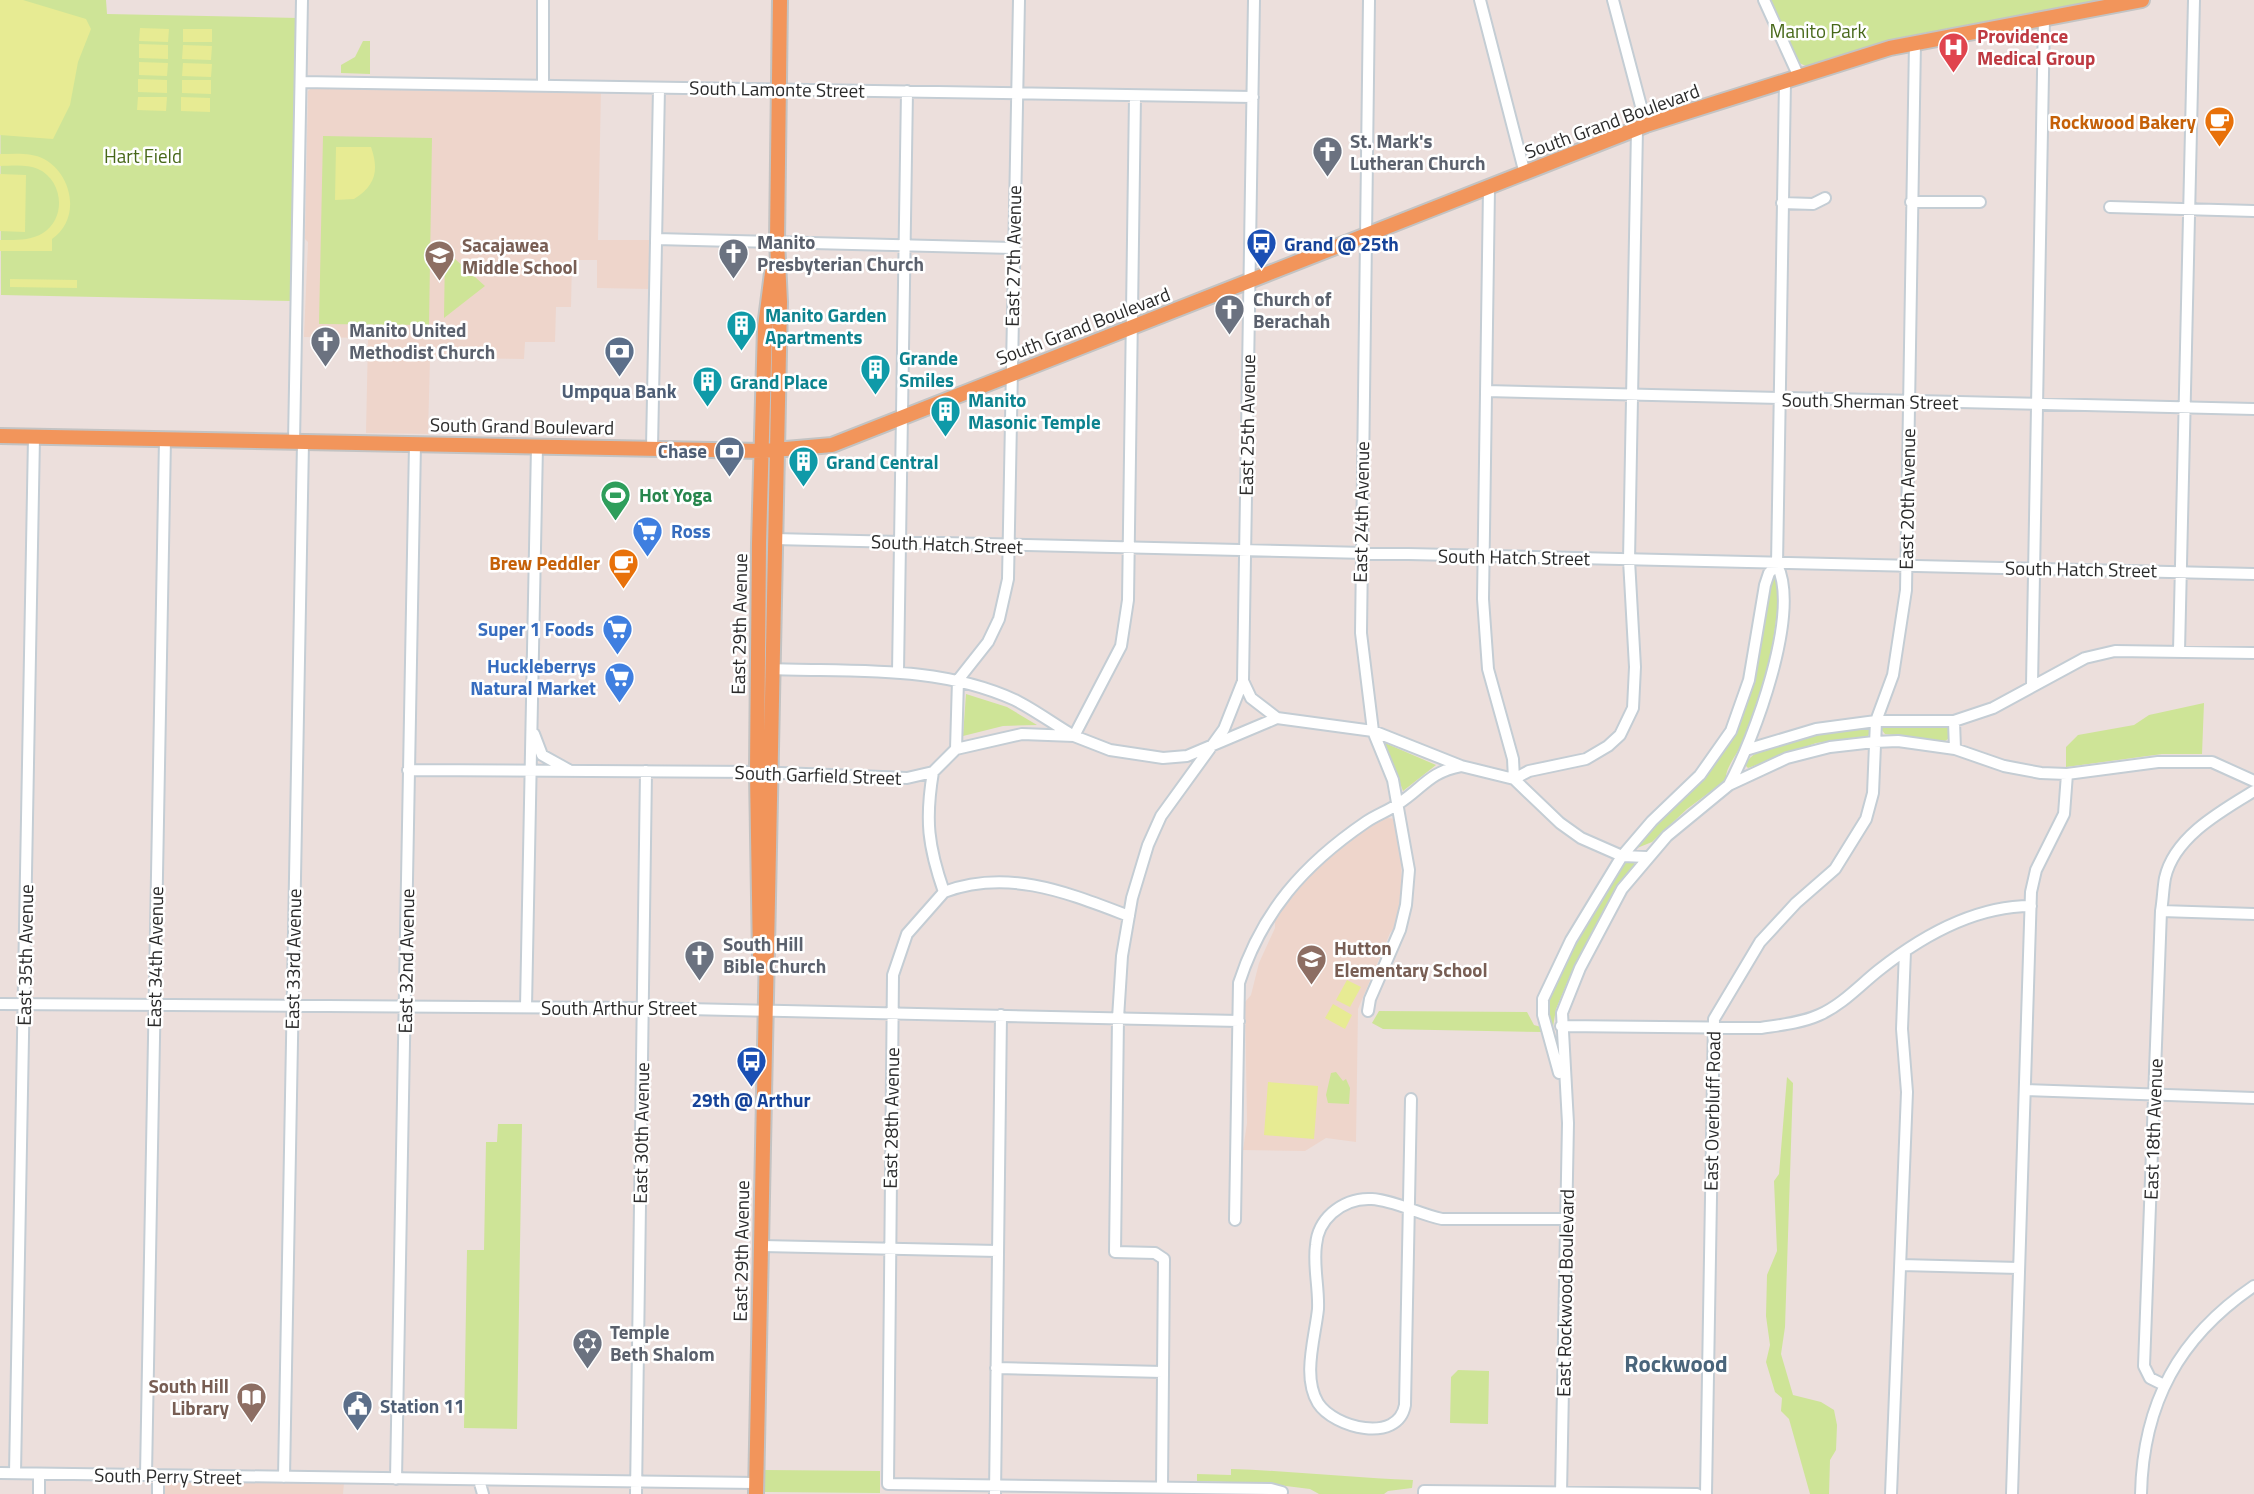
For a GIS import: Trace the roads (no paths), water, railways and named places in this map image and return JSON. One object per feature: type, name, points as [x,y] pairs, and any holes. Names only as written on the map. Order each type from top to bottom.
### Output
[{"type":"main road","name":"East 29th Avenue","points":[[764,774],[772,669],[774,539],[765,327],[777,241],[780,0]]},
{"type":"main road","name":"South Grand Boulevard","points":[[0,436],[769,451],[832,445],[1642,127],[1915,42],[2142,0]]},
{"type":"main road","name":"East 29th Avenue","points":[[756,1488],[763,1009],[769,933],[764,774],[769,451]]},
{"type":"street","name":"East 33rd Avenue","points":[[284,1477],[292,1007],[302,0]]},
{"type":"street","points":[[543,0],[543,85]]},
{"type":"street","name":"East 27th Avenue","points":[[958,680],[988,642],[999,620],[1008,579],[1019,0]]},
{"type":"street","name":"East 25th Avenue","points":[[1163,1371],[1163,1255],[1115,1252],[1118,1018],[1129,916],[1144,857],[1161,816],[1224,729],[1243,681],[1254,0]]},
{"type":"street","name":"East 24th Avenue","points":[[1368,1011],[1370,999],[1396,940],[1406,905],[1409,870],[1393,780],[1373,731],[1362,633],[1370,0]]},
{"type":"street","points":[[1480,0],[1525,174]]},
{"type":"street","points":[[1514,779],[1529,771],[1586,759],[1608,746],[1628,721],[1635,694],[1629,560],[1642,127],[1613,0]]},
{"type":"street","points":[[1730,785],[1749,749],[1770,681],[1783,611],[1783,577],[1777,565],[1782,203],[1792,79],[1764,0]]},
{"type":"street","points":[[2179,651],[2193,0]]},
{"type":"street","points":[[2032,685],[2044,18]]},
{"type":"street","name":"East 20th Avenue","points":[[1874,742],[1876,721],[1893,675],[1901,639],[1906,567],[1915,42]]},
{"type":"street","name":"South Lamonte Street","points":[[300,82],[1253,97]]},
{"type":"street","points":[[652,448],[659,88]]},
{"type":"street","points":[[898,672],[907,91]]},
{"type":"street","points":[[1074,736],[1121,646],[1128,600],[1135,96]]},
{"type":"street","points":[[1489,188],[1482,556],[1488,669],[1513,760],[1514,779]]},
{"type":"street","points":[[1782,203],[1813,204],[1825,198]]},
{"type":"street","points":[[1911,202],[1980,202]]},
{"type":"street","points":[[2110,207],[2254,211]]},
{"type":"street","points":[[656,239],[1013,248]]},
{"type":"street","name":"South Sherman Street","points":[[1486,391],[1633,394],[1650,397],[2254,409]]},
{"type":"street","name":"East 35th Avenue","points":[[15,1474],[34,437]]},
{"type":"street","name":"East 34th Avenue","points":[[146,1475],[165,439]]},
{"type":"street","name":"East 32nd Avenue","points":[[396,1479],[415,444]]},
{"type":"street","points":[[526,1007],[537,446]]},
{"type":"street","name":"South Hatch Street","points":[[774,539],[1777,565],[2254,574]]},
{"type":"street","name":"East Rockwood Boulevard","points":[[1565,1093],[1542,1005],[1571,940],[1622,856],[1712,761],[1731,731],[1755,652],[1765,585],[1769,573],[1777,565]]},
{"type":"street","points":[[1749,749],[1816,729],[1876,721],[1954,721],[1993,708],[2032,685],[2095,656],[2116,651],[2254,653]]},
{"type":"street","points":[[772,669],[898,672],[958,680],[1015,700],[1074,736],[1110,750],[1141,757],[1187,756],[1243,730],[1277,718],[1373,731],[1461,766],[1514,779],[1560,823],[1590,843],[1622,856],[1647,857]]},
{"type":"street","points":[[956,749],[958,680]]},
{"type":"street","points":[[1243,681],[1251,698],[1277,718]]},
{"type":"street","points":[[532,717],[537,746],[542,755],[574,772]]},
{"type":"street","points":[[1954,721],[1955,749]]},
{"type":"street","points":[[1074,736],[1022,734],[956,749],[933,772],[927,805],[927,831],[944,892],[960,886],[1013,881],[1065,892],[1129,916]]},
{"type":"street","points":[[1730,785],[1787,758],[1830,747],[1898,741],[1955,749],[2022,771],[2067,774],[2185,761],[2212,762],[2254,781]]},
{"type":"street","name":"East Overbluff Road","points":[[1706,1494],[1715,1016],[1760,942],[1796,903],[1835,869],[1858,836],[1872,800],[1874,742]]},
{"type":"street","points":[[1234,1220],[1239,983],[1251,947],[1273,908],[1329,849],[1364,823],[1399,804],[1426,780],[1443,770],[1461,766]]},
{"type":"street","name":"South Garfield Street","points":[[408,770],[646,771],[906,778],[933,772]]},
{"type":"street","name":"East 30th Avenue","points":[[636,1494],[646,771]]},
{"type":"street","points":[[2012,1494],[2031,906],[2036,870],[2064,814],[2067,774]]},
{"type":"street","name":"East Rockwood Boulevard","points":[[1561,1493],[1568,1123],[1561,1026],[1564,1004],[1622,889],[1647,857],[1694,812],[1730,785]]},
{"type":"street","name":"East 18th Avenue","points":[[2164,1385],[2150,1378],[2144,1366],[2161,911],[2166,875],[2181,849],[2200,827],[2254,791]]},
{"type":"street","name":"East 28th Avenue","points":[[944,892],[907,934],[893,975],[888,1484],[995,1490]]},
{"type":"street","points":[[1561,1026],[1761,1028],[1819,1015],[1905,951],[1966,918],[2000,908],[2031,906]]},
{"type":"street","points":[[2161,911],[2254,914]]},
{"type":"street","points":[[1891,1494],[1907,1092],[1902,1029],[1905,951]]},
{"type":"street","name":"South Arthur Street","points":[[0,1004],[763,1009],[1239,1021]]},
{"type":"street","points":[[1000,1015],[995,1490],[1162,1487],[1271,1489],[1282,1492]]},
{"type":"street","points":[[2025,1090],[2254,1098]]},
{"type":"street","points":[[1411,1099],[1409,1209],[1404,1413],[1393,1424],[1367,1428],[1336,1420],[1324,1411],[1317,1401],[1311,1375],[1318,1295],[1315,1257],[1318,1232],[1336,1210],[1360,1199],[1385,1200],[1409,1209],[1442,1219],[1566,1219]]},
{"type":"street","points":[[760,1246],[998,1251]]},
{"type":"street","points":[[1901,1265],[2019,1269]]},
{"type":"street","points":[[2141,1494],[2146,1437],[2164,1385],[2189,1345],[2208,1322],[2254,1286]]},
{"type":"street","points":[[996,1368],[1163,1371],[1162,1487]]},
{"type":"street","name":"South Perry Street","points":[[0,1473],[396,1479],[478,1488],[636,1481],[756,1488]]},
{"type":"street","points":[[39,1474],[39,1494]]},
{"type":"street","points":[[158,1475],[158,1494]]},
{"type":"street","points":[[1424,1492],[1697,1494]]},
{"type":"place","name":"Providence Medical Group","points":[[1954,74]]},
{"type":"place","name":"Rockwood Bakery","points":[[2219,149]]},
{"type":"place","name":"St. Mark's Lutheran Church","points":[[1327,179]]},
{"type":"place","name":"Grand @ 25th","points":[[1261,271]]},
{"type":"place","name":"Manito Presbyterian Church","points":[[734,280]]},
{"type":"place","name":"Sacajawea Middle School","points":[[439,283]]},
{"type":"place","name":"Church of Berachah","points":[[1230,337]]},
{"type":"place","name":"Manito Garden Apartments","points":[[742,353]]},
{"type":"place","name":"Manito United Methodist Church","points":[[326,368]]},
{"type":"place","name":"Umpqua Bank","points":[[619,379]]},
{"type":"place","name":"Grande Smiles","points":[[876,396]]},
{"type":"place","name":"Grand Place","points":[[707,409]]},
{"type":"place","name":"Manito Masonic Temple","points":[[945,438]]},
{"type":"place","name":"Chase","points":[[730,478]]},
{"type":"place","name":"Grand Central","points":[[803,489]]},
{"type":"place","name":"Hot Yoga","points":[[616,522]]},
{"type":"place","name":"Ross","points":[[648,558]]},
{"type":"place","name":"Brew Peddler","points":[[623,590]]},
{"type":"place","name":"Super 1 Foods","points":[[617,656]]},
{"type":"place","name":"Huckleberrys Natural Market","points":[[619,704]]},
{"type":"place","name":"South Hill Bible Church","points":[[700,982]]},
{"type":"place","name":"Hutton Elementary School","points":[[1311,986]]},
{"type":"place","name":"29th @ Arthur","points":[[751,1088]]},
{"type":"place","name":"Temple Beth Shalom","points":[[587,1370]]},
{"type":"place","name":"South Hill Library","points":[[252,1424]]},
{"type":"place","name":"Station 11","points":[[357,1433]]},
{"type":"district","name":"Rockwood","points":[[1676,1364]]},
{"type":"park label","name":"Manito Park","points":[[1818,31]]},
{"type":"park label","name":"Hart Field","points":[[143,156]]}]
